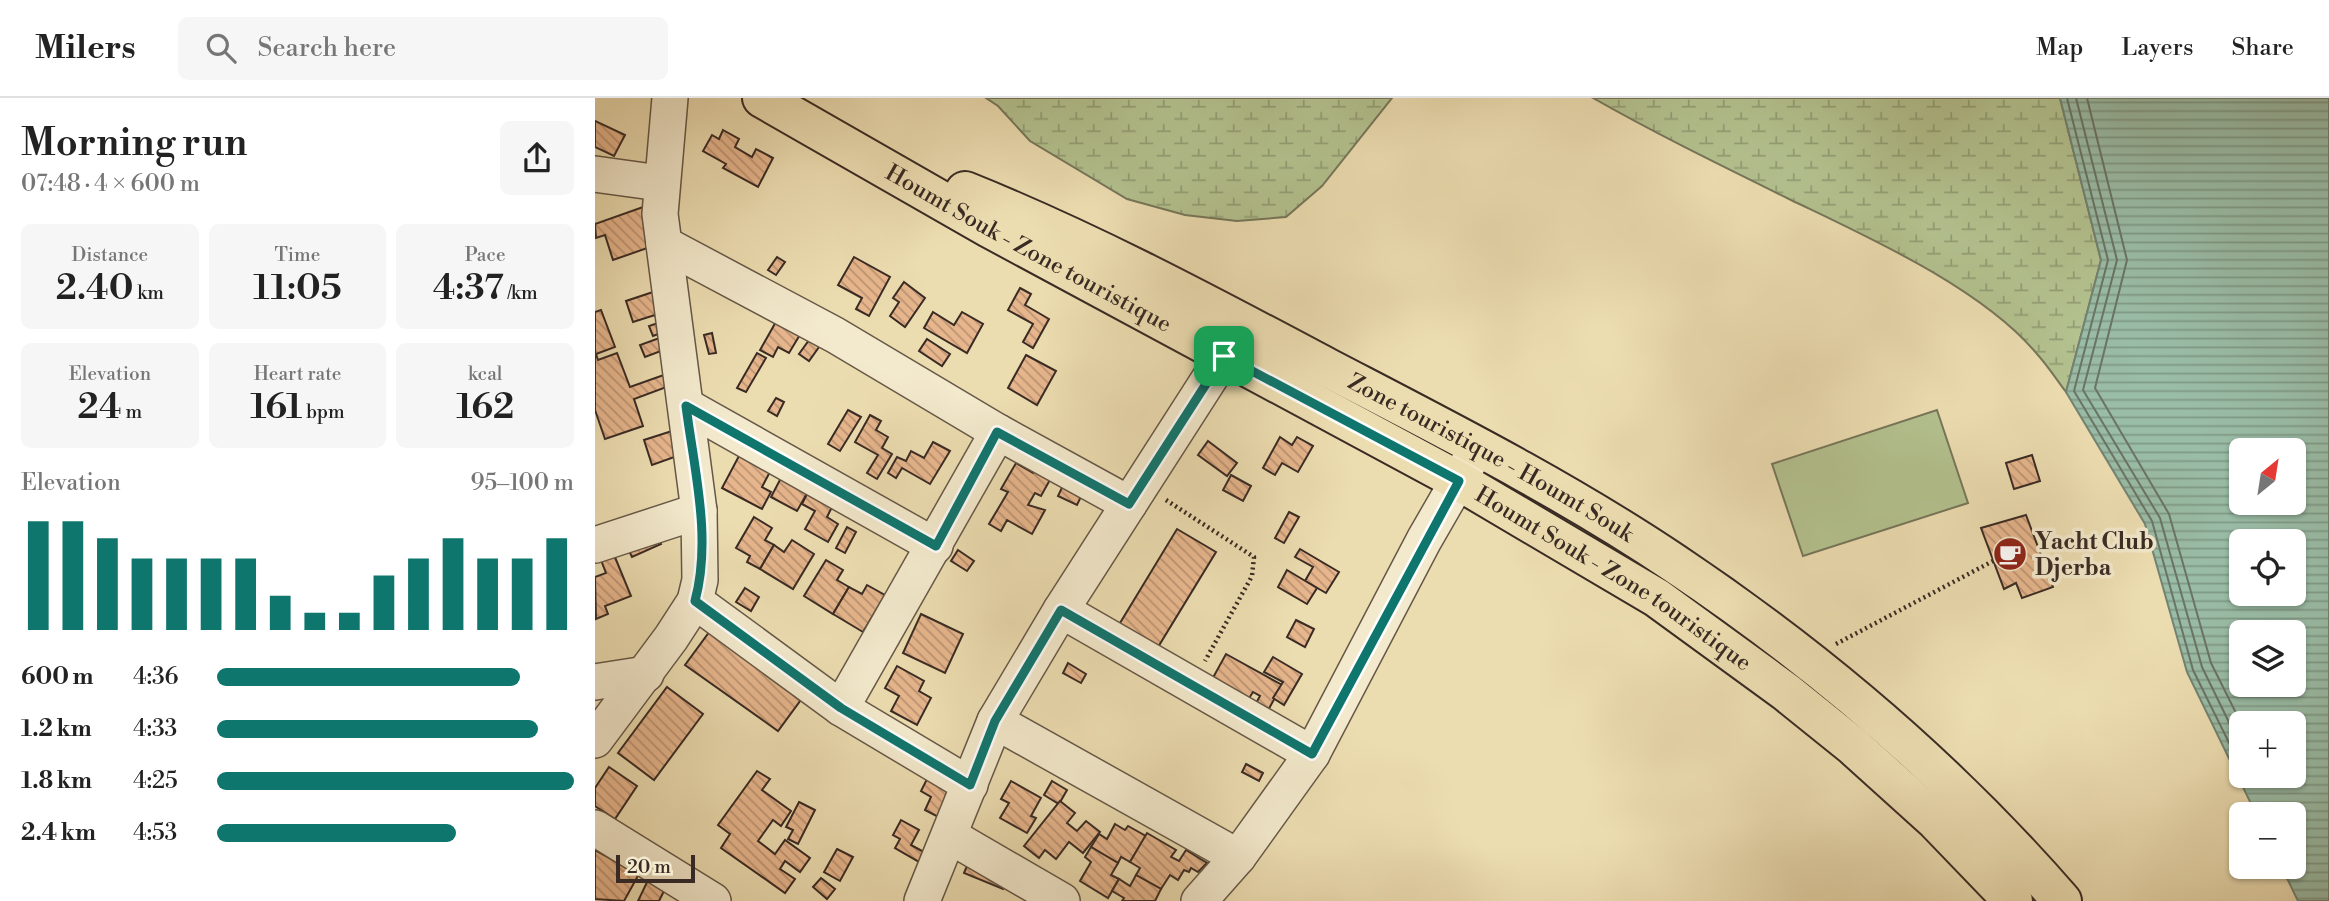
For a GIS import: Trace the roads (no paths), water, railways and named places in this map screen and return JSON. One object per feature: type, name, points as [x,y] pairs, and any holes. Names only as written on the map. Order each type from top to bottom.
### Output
[{"type":"main road","points":[[762,98],[836,139]]},
{"type":"main road","name":"Houmt Souk - Zone touristique","points":[[836,139],[989,228],[1459,481],[1657,598],[1786,692],[1853,746],[1936,821],[2013,901]]},
{"type":"main road","name":"Zone touristique - Houmt Souk","points":[[836,139],[1068,234],[1478,446],[1673,562],[1806,659],[1960,793],[2016,847],[2062,901]]},
{"type":"street","points":[[595,740],[646,674],[695,601],[702,559],[699,511],[660,214],[660,183],[670,98]]},
{"type":"street","points":[[595,173],[660,183]]},
{"type":"street","points":[[664,244],[835,335],[997,432],[1135,495]]},
{"type":"street","points":[[922,901],[995,721],[1061,610],[1224,356]]},
{"type":"street","points":[[686,406],[936,546]]},
{"type":"street","points":[[841,708],[936,546],[997,432]]},
{"type":"street","points":[[1199,901],[1238,857],[1312,754],[1478,446]]},
{"type":"street","points":[[595,545],[699,511]]},
{"type":"street","points":[[695,601],[841,708],[970,785]]},
{"type":"street","points":[[1061,610],[1312,754]]},
{"type":"street","points":[[595,682],[646,674]]},
{"type":"street","points":[[995,721],[1238,857]]},
{"type":"street","points":[[595,828],[713,901]]},
{"type":"street","points":[[950,836],[1062,901]]},
{"type":"water","points":[[2060,98],[2329,98],[2329,901],[2298,901],[2287,879],[2306,879],[2306,802],[2250,802],[2243,788],[2306,788],[2306,711],[2229,711],[2229,758],[2187,672],[2145,524],[2066,392],[2101,260]]},
{"type":"place","name":"Yacht Club Djerba","points":[[2010,554]]}]
